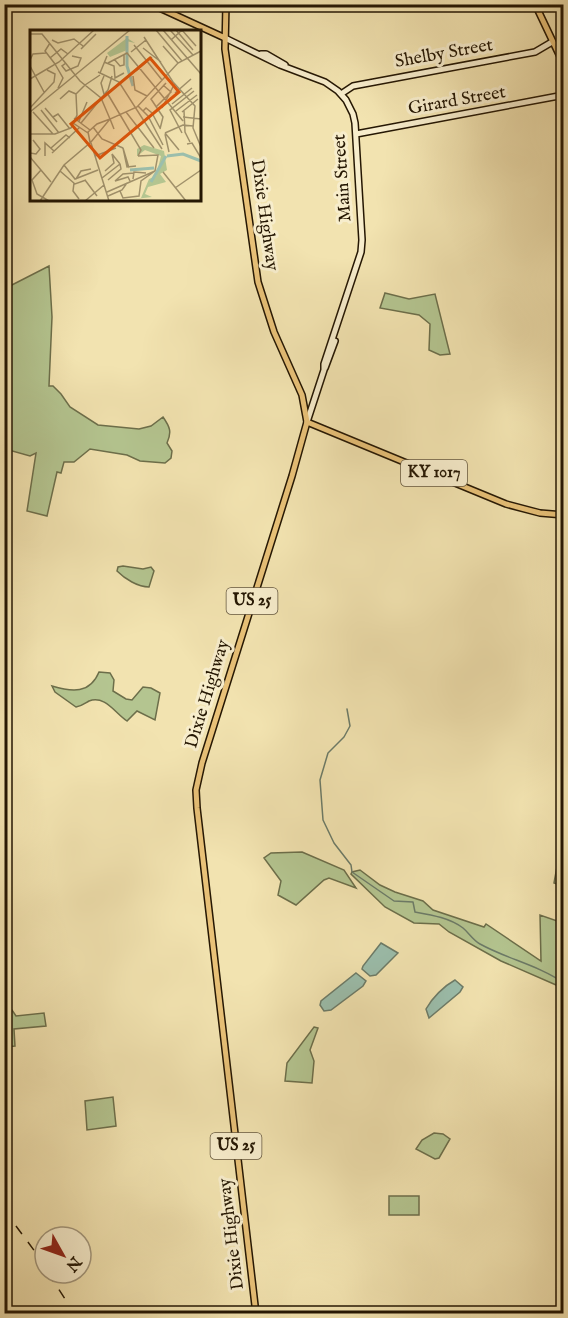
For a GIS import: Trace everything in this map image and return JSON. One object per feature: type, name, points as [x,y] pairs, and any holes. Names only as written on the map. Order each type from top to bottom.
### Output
[{"type":"main road","points":[[151,4],[225,38]]},
{"type":"main road","name":"Dixie Highway","points":[[226,4],[225,38],[258,282],[269,319],[302,395],[307,422],[202,763],[196,791],[196,808],[256,1314]]},
{"type":"main road","points":[[535,4],[564,65]]},
{"type":"main road","name":"KY 1017","points":[[307,422],[507,504],[526,510],[564,515]]},
{"type":"street","points":[[225,38],[321,80],[341,94]]},
{"type":"street","name":"Shelby Street","points":[[341,94],[353,86],[535,52],[552,42]]},
{"type":"street","name":"Main Street","points":[[307,422],[333,349],[363,240],[353,114],[341,94]]},
{"type":"street","name":"Girard Street","points":[[356,134],[564,95]]},
{"type":"green space","points":[[49,266],[52,317],[49,386],[53,386],[61,394],[70,407],[98,425],[139,429],[151,426],[163,417],[170,430],[167,443],[172,451],[171,458],[165,463],[140,461],[127,455],[90,449],[74,462],[64,462],[61,473],[57,472],[47,516],[27,511],[36,453],[30,456],[5,449],[4,289]]},
{"type":"green space","points":[[385,293],[409,299],[435,294],[450,354],[440,355],[429,350],[430,324],[419,315],[380,308]]},
{"type":"green space","points":[[118,567],[143,569],[151,567],[154,571],[149,587],[136,584],[120,574],[117,571]]},
{"type":"green space","points":[[99,672],[110,673],[114,680],[113,691],[126,699],[132,700],[143,687],[160,693],[155,720],[137,711],[127,721],[100,700],[89,701],[76,707],[55,692],[52,686],[80,690],[91,684]]},
{"type":"green space","points":[[561,845],[563,846],[563,886],[554,883]]},
{"type":"green space","points":[[302,852],[344,870],[356,888],[329,878],[296,905],[278,895],[281,881],[264,858],[271,853]]},
{"type":"green space","points":[[360,870],[380,885],[423,901],[433,910],[484,927],[486,924],[541,961],[540,915],[563,923],[563,988],[501,961],[439,924],[414,923],[385,907],[351,874]]},
{"type":"green space","points":[[5,1010],[12,1010],[16,1016],[44,1013],[46,1026],[14,1029],[15,1046],[5,1047]]},
{"type":"green space","points":[[314,1027],[318,1028],[310,1050],[314,1061],[312,1083],[285,1081],[287,1063]]},
{"type":"green space","points":[[113,1097],[116,1126],[87,1130],[85,1101]]},
{"type":"green space","points":[[434,1133],[443,1134],[450,1139],[439,1158],[435,1159],[416,1149],[422,1140]]},
{"type":"green space","points":[[389,1196],[419,1196],[419,1215],[389,1215]]},
{"type":"shaded area","points":[[381,943],[398,953],[376,975],[370,976],[362,969],[363,966]]},
{"type":"shaded area","points":[[356,973],[366,981],[363,986],[331,1010],[324,1011],[320,1005],[321,1001]]},
{"type":"shaded area","points":[[455,980],[463,987],[460,992],[429,1018],[426,1009],[443,989]]},
{"type":"waterway","points":[[347,709],[350,726],[344,737],[328,753],[320,780],[323,820],[334,843],[351,865],[352,872],[394,901],[413,902],[415,912],[452,922],[463,928],[480,944],[544,971],[564,983]]},
{"type":"railway","points":[[4,1210],[33,1249]]},
{"type":"railway","points":[[56,1285],[75,1314]]}]
